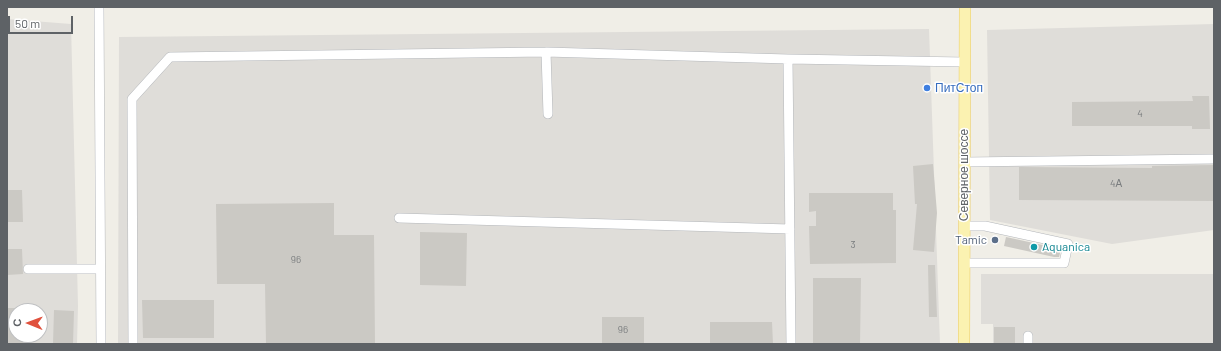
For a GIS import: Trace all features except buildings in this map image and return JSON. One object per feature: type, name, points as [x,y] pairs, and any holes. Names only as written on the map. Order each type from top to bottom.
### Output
[{"type":"main road","name":"Северное шоссе","points":[[964,344],[965,7]]},
{"type":"street","points":[[99,7],[100,344]]},
{"type":"street","points":[[133,344],[132,99],[170,57],[546,52],[788,59],[965,62]]},
{"type":"street","points":[[546,52],[548,114]]},
{"type":"street","points":[[788,59],[791,344]]},
{"type":"street","points":[[964,162],[1214,158]]},
{"type":"street","points":[[399,218],[790,229]]},
{"type":"street","points":[[964,226],[985,226],[1068,244],[1064,263],[964,263]]},
{"type":"street","points":[[28,269],[100,269]]},
{"type":"shaded area","points":[[7,19],[71,24],[78,306],[77,344],[7,344]]},
{"type":"shaded area","points":[[1214,24],[1214,230],[1112,244],[990,220],[987,30]]},
{"type":"shaded area","points":[[929,29],[940,344],[118,344],[119,37]]},
{"type":"shaded area","points":[[981,274],[1214,274],[1214,344],[993,344],[993,324],[981,324]]},
{"type":"place","name":"ПитСтоп","points":[[927,88]]},
{"type":"place","name":"Tamic","points":[[995,240]]},
{"type":"place","name":"Aquanica","points":[[1034,247]]}]
